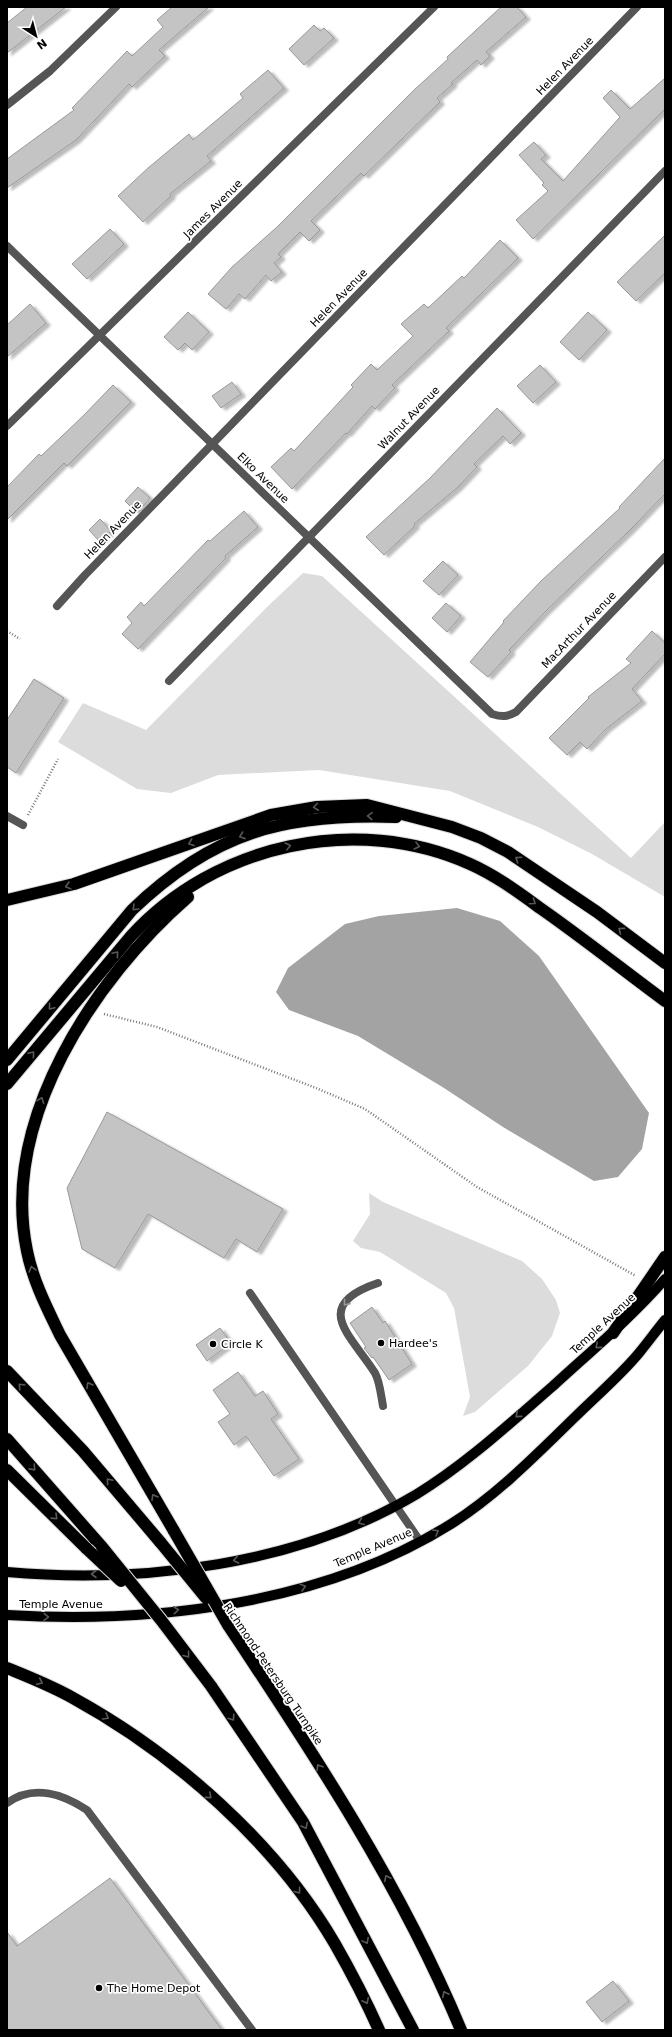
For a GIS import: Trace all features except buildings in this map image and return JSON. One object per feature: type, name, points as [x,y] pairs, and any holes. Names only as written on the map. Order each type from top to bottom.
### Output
[{"type":"highway","points":[[7,900],[74,884],[244,824],[294,810],[317,807],[367,805],[423,818],[481,838],[508,852],[597,912],[665,962]]},
{"type":"highway","points":[[7,1060],[132,910],[153,890],[198,858],[241,837],[297,821],[346,816],[423,818]]},
{"type":"highway","points":[[7,1084],[146,920],[162,906],[212,875],[261,854],[291,845],[321,840],[351,838],[382,840],[412,845],[464,861],[497,878],[573,931],[665,1001]]},
{"type":"highway","points":[[212,875],[162,919],[139,944],[90,1011],[50,1078],[32,1123],[23,1172],[22,1202],[26,1250],[33,1274],[60,1335],[228,1625]]},
{"type":"highway","points":[[646,948],[665,953]]},
{"type":"highway","points":[[613,1333],[665,1257]]},
{"type":"highway","name":"Richmond-Petersburg Turnpike","points":[[7,1372],[83,1451],[228,1625],[268,1685],[378,1860],[449,2001],[461,2030]]},
{"type":"highway","points":[[7,1439],[102,1547],[161,1620],[210,1686],[303,1822],[413,2030]]},
{"type":"highway","points":[[7,1470],[161,1620]]},
{"type":"highway","points":[[7,1668],[72,1698],[113,1722],[158,1753],[227,1811],[286,1875],[334,1943],[379,2030]]},
{"type":"main road","name":"Temple Avenue","points":[[7,1572],[137,1574],[193,1568],[250,1557],[348,1528],[396,1505],[436,1481],[467,1459],[613,1333],[665,1279]]},
{"type":"main road","name":"Temple Avenue","points":[[7,1615],[82,1617],[220,1606],[315,1584],[356,1570],[420,1541],[451,1523],[521,1469],[638,1354],[665,1320]]},
{"type":"main road","points":[[638,1354],[665,1329]]},
{"type":"street","points":[[7,105],[50,70],[116,7]]},
{"type":"street","name":"James Avenue","points":[[7,426],[434,7]]},
{"type":"street","name":"Helen Avenue","points":[[57,606],[85,575],[637,7]]},
{"type":"street","name":"Walnut Avenue","points":[[169,682],[665,171]]},
{"type":"street","name":"Elko Avenue","points":[[7,246],[492,714],[501,717],[508,716]]},
{"type":"street","name":"MacArthur Avenue","points":[[508,716],[516,712],[665,556]]},
{"type":"street","points":[[7,816],[24,825]]},
{"type":"street","points":[[378,1283],[365,1288],[348,1300],[343,1306],[340,1318],[350,1338],[376,1375],[383,1406]]},
{"type":"street","points":[[250,1293],[420,1541]]},
{"type":"street","points":[[7,1803],[24,1795],[40,1792],[65,1797],[87,1810],[252,2030]]},
{"type":"path","points":[[7,631],[20,638]]},
{"type":"path","points":[[24,825],[58,759]]},
{"type":"path","points":[[90,1011],[157,1027],[316,1088],[365,1109],[477,1187],[647,1283]]},
{"type":"shaded area","points":[[303,573],[322,576],[631,858],[665,822],[665,897],[592,854],[538,827],[450,791],[319,770],[218,775],[171,793],[137,789],[58,742],[83,703],[146,730],[267,607]]},
{"type":"shaded area","points":[[457,908],[500,921],[539,956],[649,1113],[642,1149],[618,1177],[594,1181],[503,1127],[444,1088],[358,1036],[289,1010],[276,992],[288,968],[345,924],[379,916]]},
{"type":"shaded area","points":[[369,1193],[383,1202],[522,1261],[542,1279],[556,1300],[560,1313],[552,1336],[528,1366],[475,1412],[463,1416],[470,1397],[454,1308],[446,1293],[380,1252],[361,1248],[353,1241],[370,1214]]},
{"type":"place","name":"Hardee's","points":[[381,1343]]},
{"type":"place","name":"Circle K","points":[[213,1344]]},
{"type":"place","name":"The Home Depot","points":[[99,1988]]}]
